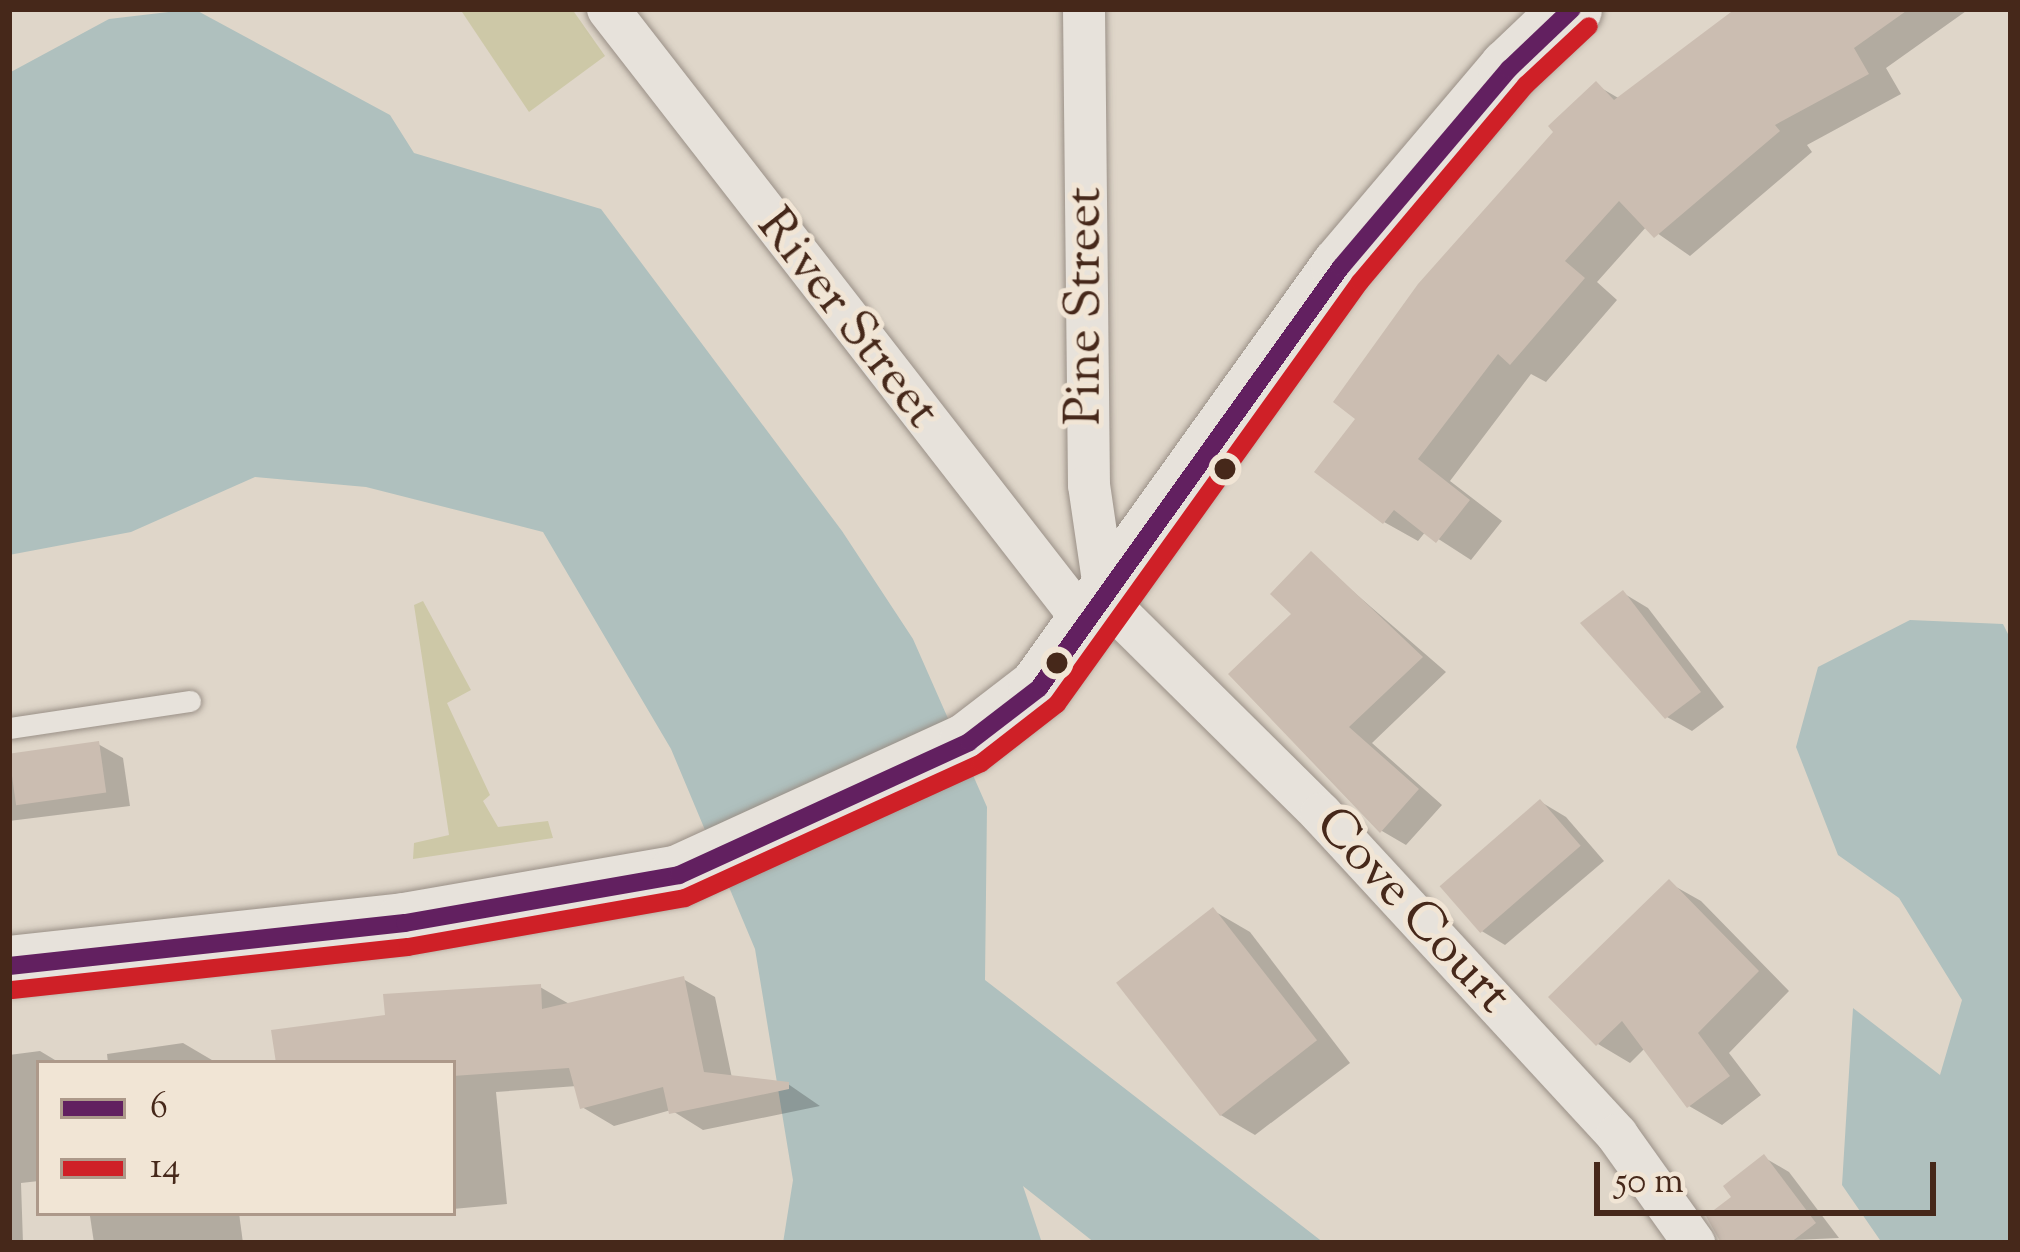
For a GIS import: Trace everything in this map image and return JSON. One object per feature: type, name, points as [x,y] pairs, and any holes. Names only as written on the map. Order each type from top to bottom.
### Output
[{"type":"main road","points":[[9,966],[405,923],[680,875],[969,742],[1039,688],[1097,614],[1341,268],[1509,69],[1572,9]]},
{"type":"street","name":"River Street","points":[[608,9],[1097,614]]},
{"type":"street","name":"Pine Street","points":[[1084,9],[1089,485],[1097,614]]},
{"type":"street","name":"Cove Court","points":[[1097,614],[1321,814],[1602,1118],[1694,1243]]},
{"type":"lane","points":[[9,728],[190,701]]},
{"type":"shaded area","points":[[194,9],[390,115],[414,153],[601,209],[842,531],[913,639],[987,807],[985,980],[1324,1243],[1095,1243],[1023,1186],[1042,1243],[783,1243],[793,1180],[755,949],[671,749],[543,532],[366,487],[255,477],[131,532],[9,555],[9,73],[109,19]]},
{"type":"shaded area","points":[[460,9],[572,9],[605,56],[529,112]]},
{"type":"shaded area","points":[[423,601],[471,690],[447,703],[490,795],[483,801],[498,827],[548,821],[553,838],[413,859],[414,843],[449,835],[414,605]]},
{"type":"shaded area","points":[[1910,620],[2003,624],[2011,640],[2011,1243],[1882,1243],[1842,1185],[1853,1008],[1940,1075],[1962,1000],[1899,898],[1838,855],[1796,747],[1818,667]]},
{"type":"building","points":[[1735,9],[1909,9],[1854,48],[1869,74],[1775,125],[1780,131],[1654,238],[1619,201],[1565,261],[1585,278],[1510,365],[1498,354],[1418,459],[1470,500],[1436,543],[1394,510],[1383,524],[1314,472],[1355,419],[1333,402],[1418,284],[1553,132],[1548,126],[1596,81],[1614,100]]},
{"type":"building","points":[[1311,551],[1423,657],[1349,727],[1419,789],[1380,833],[1228,674],[1291,614],[1270,594]]},
{"type":"building","points":[[1623,590],[1701,692],[1665,719],[1580,623]]},
{"type":"building","points":[[99,741],[106,792],[16,805],[9,754]]},
{"type":"building","points":[[1540,799],[1581,846],[1480,933],[1440,886]]},
{"type":"building","points":[[1669,879],[1759,971],[1698,1033],[1730,1076],[1687,1108],[1622,1021],[1596,1046],[1548,997]]},
{"type":"building","points":[[1213,907],[1317,1040],[1220,1116],[1116,983]]},
{"type":"building","points":[[684,976],[704,1072],[789,1082],[789,1089],[669,1114],[663,1087],[580,1109],[569,1068],[456,1076],[456,1060],[276,1060],[271,1030],[385,1015],[383,994],[541,984],[542,1009]]},
{"type":"building","points":[[1764,1154],[1816,1223],[1790,1243],[1721,1243],[1706,1216],[1731,1197],[1723,1186]]},
{"type":"transit line","name":"6","points":[[9,966],[405,923],[679,875],[969,742],[1039,688],[1341,267],[1509,69],[1572,9]]},
{"type":"transit line","name":"14","points":[[12,990],[408,947],[685,898],[981,763],[1057,704],[1360,282],[1526,85],[1589,26]]}]
